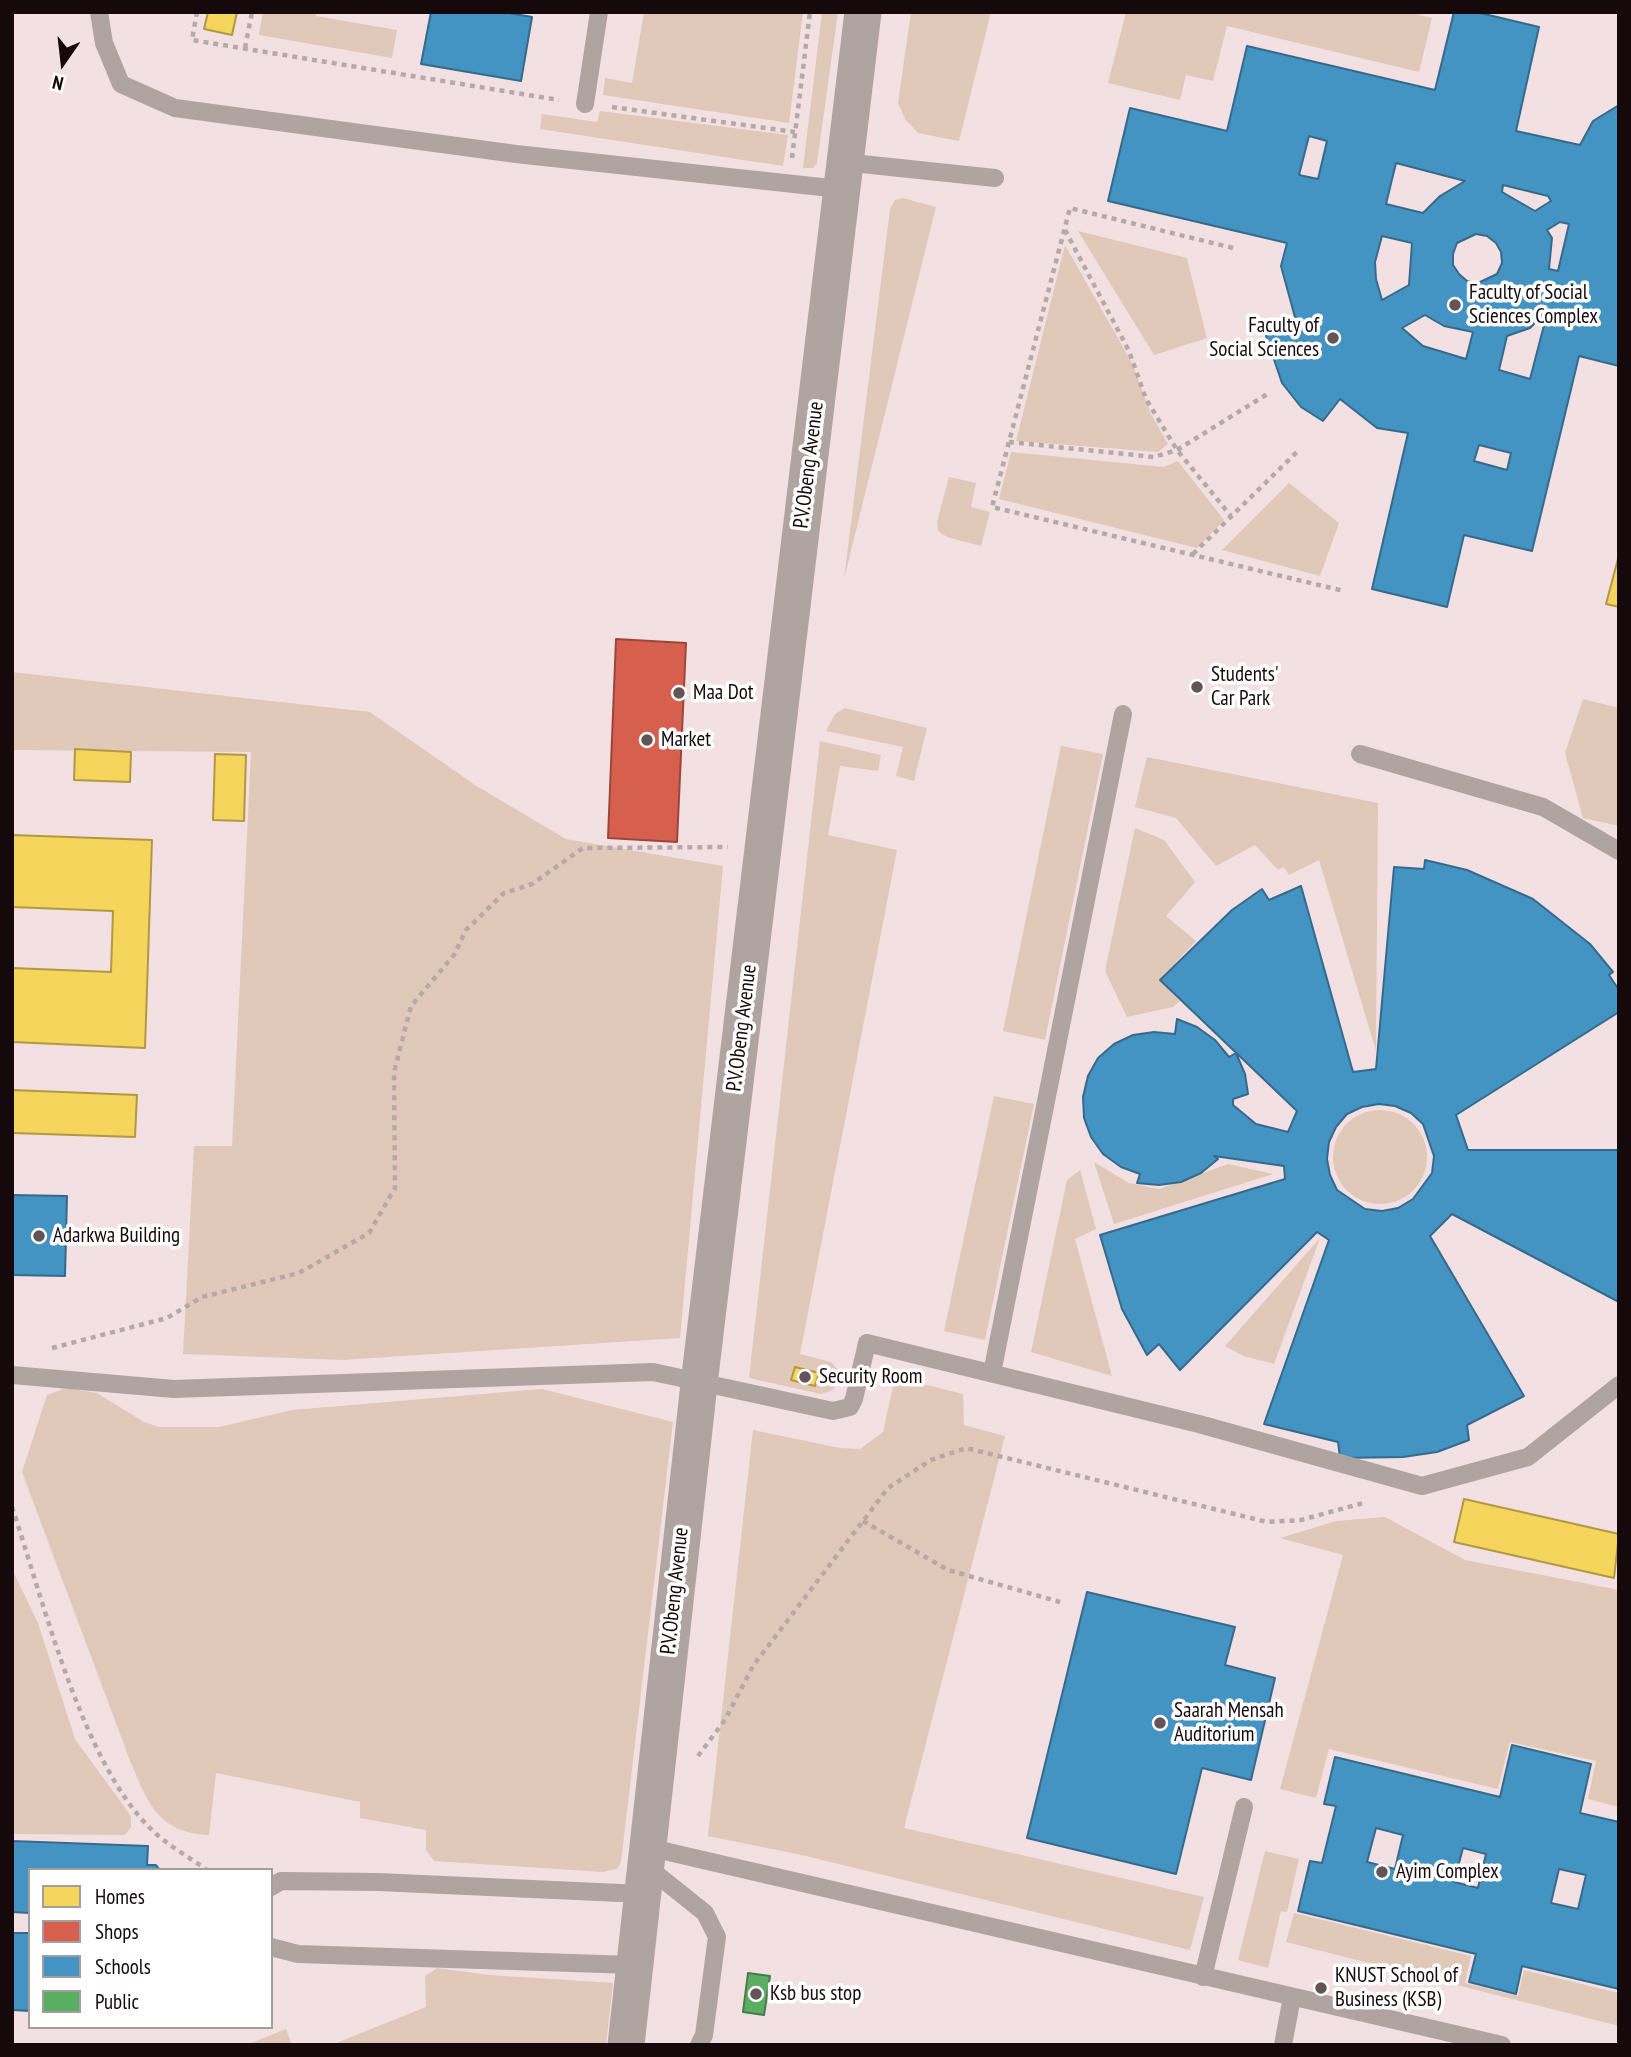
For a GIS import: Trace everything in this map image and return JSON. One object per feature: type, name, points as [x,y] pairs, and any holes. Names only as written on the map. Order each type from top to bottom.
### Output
[{"type":"street","name":"P.V.Obeng Avenue","points":[[626,2045],[699,1384],[863,12]]},
{"type":"lane","points":[[99,12],[104,43],[121,85],[175,108],[516,155],[789,184],[842,176],[995,178]]},
{"type":"lane","points":[[584,104],[599,12]]},
{"type":"lane","points":[[992,1373],[1124,714]]},
{"type":"lane","points":[[1360,754],[1542,807],[1619,850]]},
{"type":"lane","points":[[12,1375],[174,1389],[653,1371],[699,1384],[833,1411],[844,1410],[854,1399],[867,1343],[1199,1424],[1422,1486],[1528,1457],[1619,1385]]},
{"type":"lane","points":[[1203,1977],[1244,1807]]},
{"type":"lane","points":[[644,1869],[705,1913],[717,1937],[704,2035],[699,2045]]},
{"type":"lane","points":[[273,1886],[281,1881],[378,1882],[644,1869],[1203,1977],[1502,2045]]},
{"type":"lane","points":[[273,1948],[298,1954],[633,1965]]},
{"type":"lane","points":[[1283,2045],[1292,1997]]},
{"type":"path","points":[[197,12],[192,40],[584,104],[795,132]]},
{"type":"path","points":[[244,48],[251,12]]},
{"type":"path","points":[[789,184],[810,12]]},
{"type":"path","points":[[1233,248],[1070,208],[992,507],[1344,590]]},
{"type":"path","points":[[1065,229],[1129,351],[1146,399],[1177,450],[1231,516]]},
{"type":"path","points":[[1009,442],[1154,457],[1177,450],[1269,393]]},
{"type":"path","points":[[1193,554],[1300,449]]},
{"type":"path","points":[[51,1349],[167,1318],[202,1297],[299,1273],[369,1233],[395,1188],[394,1072],[411,1006],[454,955],[466,930],[504,893],[532,884],[583,848],[764,846]]},
{"type":"path","points":[[697,1767],[698,1754],[725,1720],[753,1666],[888,1488],[931,1460],[966,1448],[1267,1522],[1301,1520],[1368,1501]]},
{"type":"path","points":[[12,1507],[88,1733],[125,1796],[150,1829],[204,1868]]},
{"type":"path","points":[[863,1521],[948,1570],[1060,1602]]},
{"type":"shaded area","points":[[263,12],[317,12],[316,16],[397,30],[392,58],[259,35]]},
{"type":"shaded area","points":[[644,12],[803,12],[789,123],[603,95],[605,78],[632,83]]},
{"type":"shaded area","points":[[822,12],[838,12],[817,163],[813,168],[803,168]]},
{"type":"shaded area","points":[[911,12],[991,12],[959,141],[918,133],[905,119],[898,103]]},
{"type":"shaded area","points":[[1126,12],[1408,12],[1432,18],[1419,72],[1227,26],[1213,81],[1186,75],[1180,100],[1108,83]]},
{"type":"shaded area","points":[[600,111],[788,135],[783,166],[540,129],[542,114],[597,122]]},
{"type":"shaded area","points":[[903,198],[936,207],[844,579],[890,209],[895,200]]},
{"type":"shaded area","points":[[1078,231],[1187,258],[1207,338],[1154,355]]},
{"type":"shaded area","points":[[1065,245],[1132,363],[1151,414],[1168,444],[1158,452],[1016,441]]},
{"type":"shaded area","points":[[1011,452],[1164,467],[1178,461],[1224,520],[1197,548],[999,499]]},
{"type":"shaded area","points":[[949,477],[976,483],[971,507],[990,512],[981,546],[947,537],[938,531],[937,522]]},
{"type":"shaded area","points":[[1289,483],[1339,523],[1320,576],[1222,550]]},
{"type":"shaded area","points":[[12,672],[370,712],[475,785],[566,839],[723,866],[680,1338],[342,1360],[183,1354],[194,1146],[232,1146],[251,752],[12,750]]},
{"type":"shaded area","points":[[1583,699],[1619,708],[1619,826],[1583,818],[1565,753]]},
{"type":"shaded area","points":[[845,708],[927,728],[914,781],[896,776],[903,747],[826,731],[835,714]]},
{"type":"shaded area","points":[[820,741],[881,755],[878,771],[840,766],[828,835],[897,850],[800,1354],[831,1362],[838,1370],[838,1380],[833,1390],[821,1394],[749,1378]]},
{"type":"shaded area","points":[[1061,746],[1103,754],[1045,1040],[1003,1031]]},
{"type":"shaded area","points":[[1147,757],[1378,803],[1376,1051],[1319,860],[1289,875],[1284,867],[1278,870],[1255,845],[1216,866],[1176,818],[1135,807]]},
{"type":"shaded area","points":[[1135,828],[1164,840],[1195,882],[1166,916],[1196,941],[1159,980],[1180,1001],[1173,1007],[1127,1017],[1105,971]]},
{"type":"shaded area","points":[[994,1096],[1034,1104],[985,1340],[944,1331]]},
{"type":"shaded area","points":[[1380,1110],[1398,1113],[1413,1124],[1424,1139],[1427,1157],[1424,1175],[1413,1190],[1398,1201],[1380,1204],[1362,1201],[1347,1190],[1336,1175],[1333,1157],[1336,1139],[1347,1124],[1362,1113]]},
{"type":"shaded area","points":[[1094,1162],[1129,1183],[1159,1189],[1228,1164],[1273,1174],[1114,1224]]},
{"type":"shaded area","points":[[1080,1170],[1096,1229],[1075,1239],[1112,1376],[1031,1352],[1067,1180]]},
{"type":"shaded area","points":[[1320,1238],[1274,1364],[1243,1356],[1225,1346]]},
{"type":"shaded area","points":[[895,1377],[963,1394],[964,1425],[1005,1436],[904,1828],[1204,1897],[1190,1950],[806,1856],[708,1836],[753,1430],[840,1448],[860,1449],[883,1432]]},
{"type":"shaded area","points":[[66,1388],[97,1393],[144,1422],[159,1427],[219,1427],[292,1410],[542,1389],[673,1422],[621,1862],[617,1869],[603,1872],[434,1861],[426,1850],[426,1830],[360,1818],[360,1802],[216,1773],[209,1835],[191,1833],[166,1821],[149,1801],[129,1758],[22,1472],[47,1395]]},
{"type":"shaded area","points":[[1385,1517],[1465,1560],[1619,1590],[1619,1807],[1588,1799],[1596,1761],[1510,1742],[1498,1789],[1329,1749],[1316,1798],[1280,1789],[1343,1555],[1280,1538],[1336,1521]]},
{"type":"shaded area","points":[[12,1569],[38,1623],[75,1739],[131,1816],[131,1827],[125,1835],[12,1834]]},
{"type":"shaded area","points":[[1265,1851],[1299,1859],[1287,1912],[1281,1911],[1268,1968],[1238,1960]]},
{"type":"shaded area","points":[[1294,1913],[1471,1956],[1465,1983],[1518,1996],[1524,1970],[1619,1993],[1619,2026],[1286,1942]]},
{"type":"shaded area","points":[[437,1968],[490,1975],[613,1983],[606,2045],[331,2045],[426,2007],[425,1976]]},
{"type":"shaded area","points":[[286,2029],[292,2045],[246,2045]]},
{"type":"building: Homes","points":[[208,12],[237,12],[232,35],[204,29]]},
{"type":"building: Homes","points":[[1619,555],[1619,607],[1606,604]]},
{"type":"building: Homes","points":[[75,749],[131,752],[130,782],[74,780]]},
{"type":"building: Homes","points":[[215,754],[246,755],[244,821],[213,820]]},
{"type":"building: Homes","points":[[12,835],[152,840],[145,1048],[12,1042],[12,968],[111,972],[113,911],[12,907]]},
{"type":"building: Homes","points":[[12,1090],[137,1095],[135,1137],[12,1133]]},
{"type":"building: Homes","name":"Security Room","points":[[795,1367],[819,1373],[815,1386],[791,1380]]},
{"type":"building: Homes","points":[[1464,1499],[1619,1534],[1614,1578],[1454,1542]]},
{"type":"building: Shops","name":"Market","points":[[616,639],[686,643],[677,842],[608,838]]},
{"type":"building: Schools","points":[[431,12],[503,12],[532,17],[521,81],[421,64]]},
{"type":"building: Schools","name":"Faculty of Social Sciences Complex","points":[[1454,12],[1476,12],[1539,27],[1516,131],[1580,145],[1593,121],[1619,105],[1619,366],[1579,356],[1532,551],[1464,535],[1447,607],[1372,589],[1408,433],[1377,428],[1340,399],[1323,421],[1301,407],[1282,383],[1264,330],[1296,321],[1281,266],[1287,243],[1108,201],[1130,108],[1227,131],[1247,46],[1435,90]],"holes":[[[1309,136],[1327,141],[1318,179],[1299,175]],[[1396,163],[1465,181],[1440,196],[1423,213],[1386,204]],[[1503,185],[1548,196],[1551,201],[1535,211],[1502,192]],[[1560,222],[1569,224],[1558,271],[1549,269],[1552,238],[1547,230]],[[1476,234],[1487,236],[1496,243],[1501,252],[1502,263],[1497,274],[1478,283],[1467,281],[1453,265],[1457,243]],[[1382,236],[1412,243],[1409,285],[1382,300],[1375,262]],[[1548,310],[1530,379],[1499,370],[1507,336],[1530,328]],[[1425,315],[1444,326],[1473,332],[1466,359],[1423,346],[1402,328]],[[1479,445],[1511,453],[1507,470],[1474,461]]]},
{"type":"building: Schools","points":[[1425,860],[1467,870],[1533,899],[1590,944],[1613,972],[1609,975],[1619,990],[1619,1012],[1456,1115],[1468,1150],[1619,1150],[1619,1302],[1452,1214],[1430,1236],[1524,1396],[1467,1425],[1469,1440],[1437,1452],[1403,1457],[1340,1458],[1338,1442],[1264,1424],[1329,1240],[1317,1232],[1180,1370],[1159,1344],[1147,1355],[1122,1309],[1100,1235],[1285,1179],[1284,1166],[1214,1156],[1218,1159],[1201,1173],[1181,1182],[1159,1185],[1137,1183],[1140,1174],[1121,1167],[1103,1154],[1091,1137],[1084,1118],[1083,1097],[1088,1076],[1098,1058],[1114,1044],[1133,1035],[1154,1032],[1175,1034],[1177,1019],[1197,1027],[1215,1040],[1229,1057],[1236,1053],[1245,1074],[1248,1094],[1233,1099],[1233,1105],[1256,1124],[1288,1132],[1297,1111],[1160,980],[1232,910],[1262,889],[1269,900],[1301,886],[1353,1072],[1376,1069],[1394,867],[1424,869]],"holes":[[[1379,1104],[1395,1106],[1411,1113],[1423,1124],[1434,1156],[1432,1173],[1413,1199],[1398,1208],[1382,1211],[1365,1209],[1337,1190],[1327,1159],[1329,1142],[1336,1127],[1347,1114],[1362,1107]]]},
{"type":"building: Schools","name":"Adarkwa Building","points":[[12,1195],[67,1196],[65,1276],[12,1275]]},
{"type":"building: Schools","name":"Saarah Mensah Auditorium","points":[[1087,1592],[1235,1627],[1225,1665],[1275,1678],[1251,1780],[1202,1768],[1176,1874],[1027,1838]]},
{"type":"building: Schools","name":"Ayim Complex","points":[[1512,1745],[1591,1764],[1580,1813],[1619,1822],[1619,1989],[1522,1966],[1516,1994],[1469,1982],[1476,1954],[1298,1911],[1310,1861],[1322,1863],[1336,1806],[1324,1804],[1335,1757],[1500,1797]],"holes":[[[1376,1828],[1403,1835],[1395,1869],[1367,1862]],[[1463,1848],[1486,1854],[1478,1888],[1454,1882]],[[1559,1869],[1586,1875],[1578,1909],[1551,1903]]]},
{"type":"building: Schools","points":[[12,1841],[148,1846],[147,1865],[156,1865],[158,1868],[28,1868],[28,1913],[12,1912]]},
{"type":"building: Schools","points":[[12,1933],[28,1933],[28,2011],[12,2010]]},
{"type":"building: Public","name":"Ksb bus stop","points":[[748,1973],[770,1976],[764,2015],[743,2012]]},
{"type":"place","name":"Faculty of Social Sciences Complex","points":[[1455,305]]},
{"type":"place","name":"Faculty of Social Sciences","points":[[1333,338]]},
{"type":"place","name":"Students' Car Park","points":[[1197,687]]},
{"type":"place","name":"Maa Dot","points":[[679,693]]},
{"type":"place","name":"Market","points":[[647,740]]},
{"type":"place","name":"Adarkwa Building","points":[[39,1236]]},
{"type":"place","name":"Security Room","points":[[805,1377]]},
{"type":"place","name":"Saarah Mensah Auditorium","points":[[1160,1723]]},
{"type":"place","name":"Ayim Complex","points":[[1382,1872]]},
{"type":"place","name":"KNUST School of Business (KSB)","points":[[1321,1988]]},
{"type":"place","name":"Ksb bus stop","points":[[756,1994]]}]
